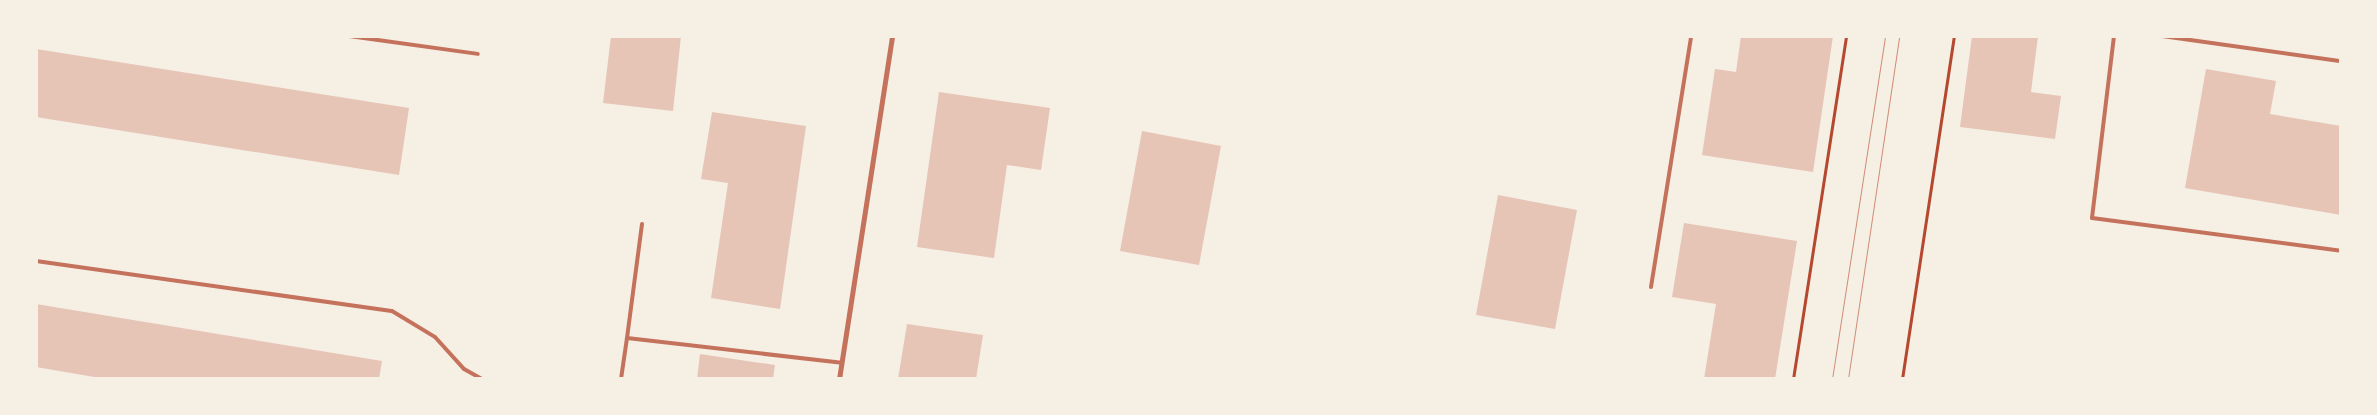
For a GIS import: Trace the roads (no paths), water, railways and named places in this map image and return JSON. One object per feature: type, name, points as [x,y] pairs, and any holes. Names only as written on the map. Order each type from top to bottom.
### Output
[{"type":"street","points":[[839,379],[892,36]]},
{"type":"lane","points":[[349,36],[478,54]]},
{"type":"lane","points":[[1652,287],[1691,36]]},
{"type":"lane","points":[[2114,36],[2092,218],[2341,251]]},
{"type":"lane","points":[[2162,36],[2341,61]]},
{"type":"lane","points":[[621,379],[642,224]]},
{"type":"lane","points":[[36,261],[392,311],[435,337],[464,370],[482,379]]},
{"type":"lane","points":[[627,338],[842,364]]},
{"type":"tram line","points":[[1832,379],[1885,36]]},
{"type":"tram line","points":[[1848,379],[1899,36]]}]
